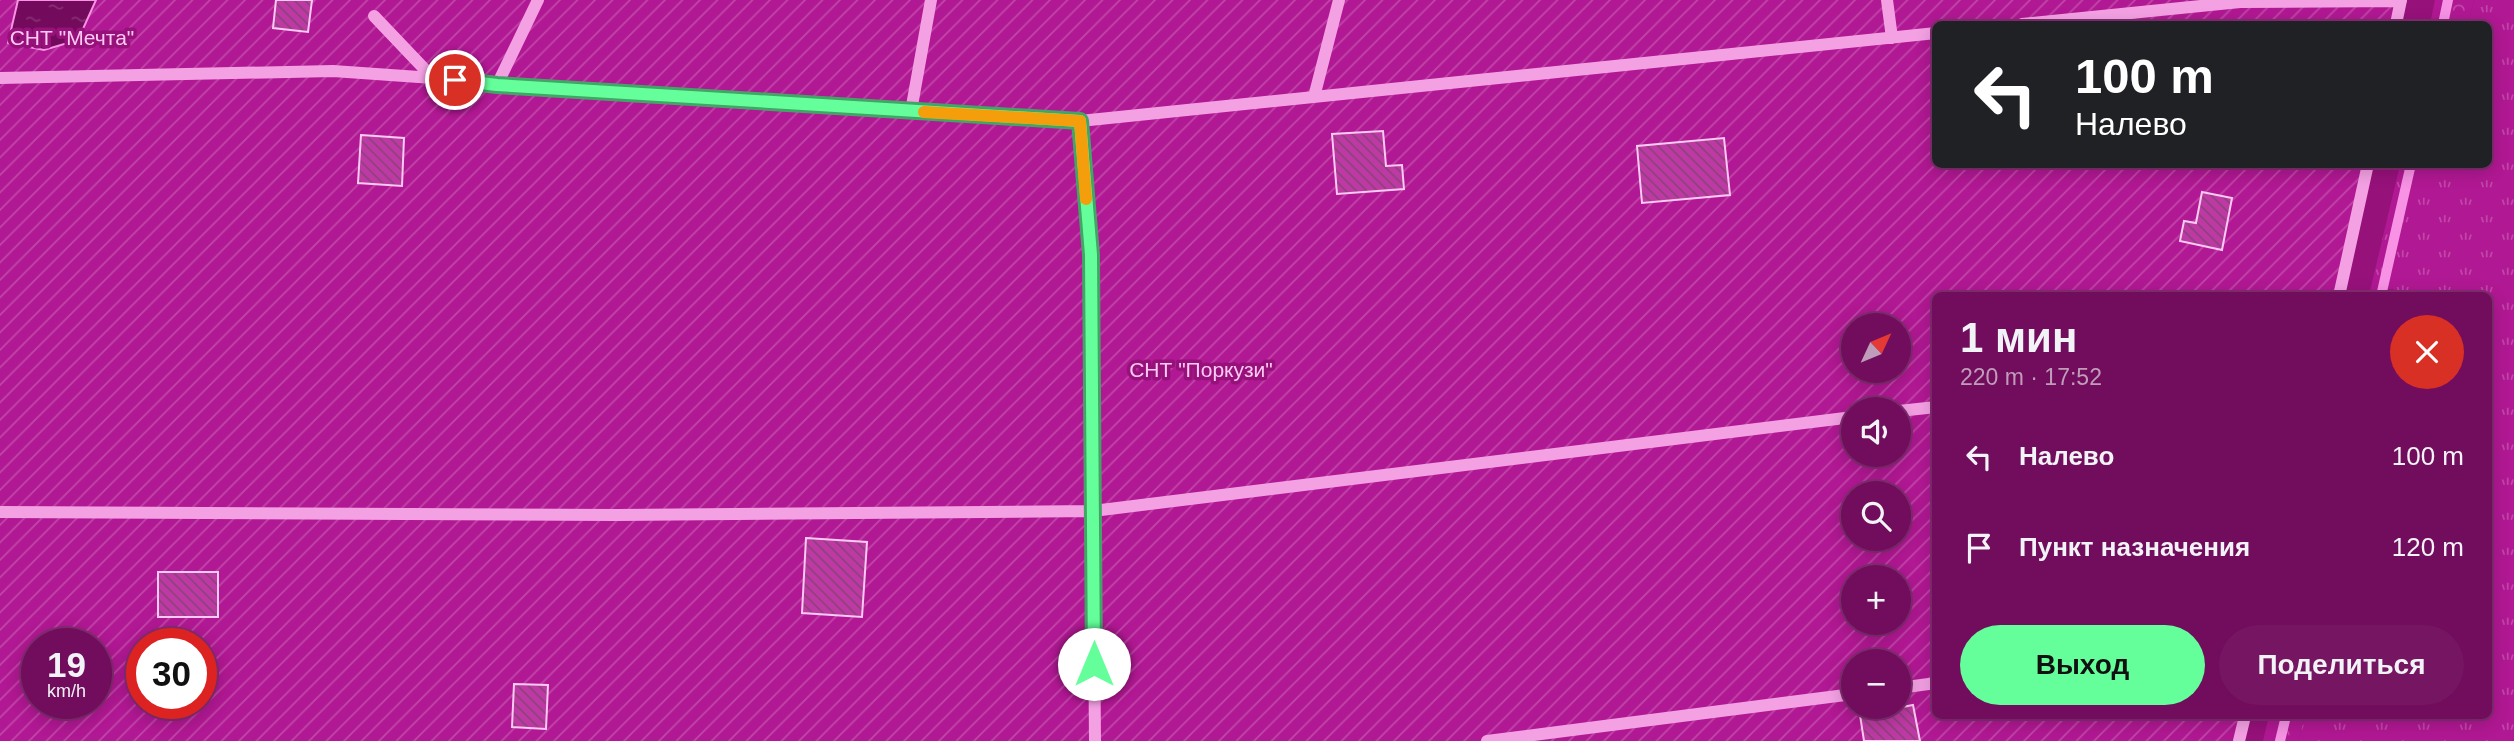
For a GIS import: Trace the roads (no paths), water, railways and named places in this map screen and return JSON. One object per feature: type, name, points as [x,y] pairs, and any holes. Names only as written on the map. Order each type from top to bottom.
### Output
[{"type":"street","points":[[497,85],[537,0]]},
{"type":"street","points":[[911,111],[931,0]]},
{"type":"street","points":[[1314,97],[1339,0]]},
{"type":"street","points":[[1887,0],[1892,38]]},
{"type":"street","points":[[2050,21],[2240,1],[2401,1],[2397,21]]},
{"type":"street","points":[[374,16],[433,78]]},
{"type":"street","points":[[0,78],[333,71],[497,85],[1080,121],[1932,33]]},
{"type":"street","points":[[1080,121],[1091,255],[1095,741]]},
{"type":"street","points":[[2340,292],[2367,168]]},
{"type":"street","points":[[1911,410],[1932,407]]},
{"type":"street","points":[[0,512],[631,515],[1093,511],[1841,418]]},
{"type":"street","points":[[1911,686],[1932,684]]},
{"type":"street","points":[[1487,741],[1841,696]]},
{"type":"street","points":[[2239,741],[2244,719]]},
{"type":"water","points":[[18,0],[96,0],[78,40],[44,50],[8,43]]},
{"type":"waterway","points":[[2444,21],[2448,0]]},
{"type":"waterway","points":[[2382,292],[2410,168]]},
{"type":"waterway","points":[[2280,741],[2285,719]]},
{"type":"park label","name":"СНТ \"Мечта\"","points":[[72,38]]},
{"type":"park label","name":"СНТ \"Поркузи\"","points":[[1201,370]]}]
